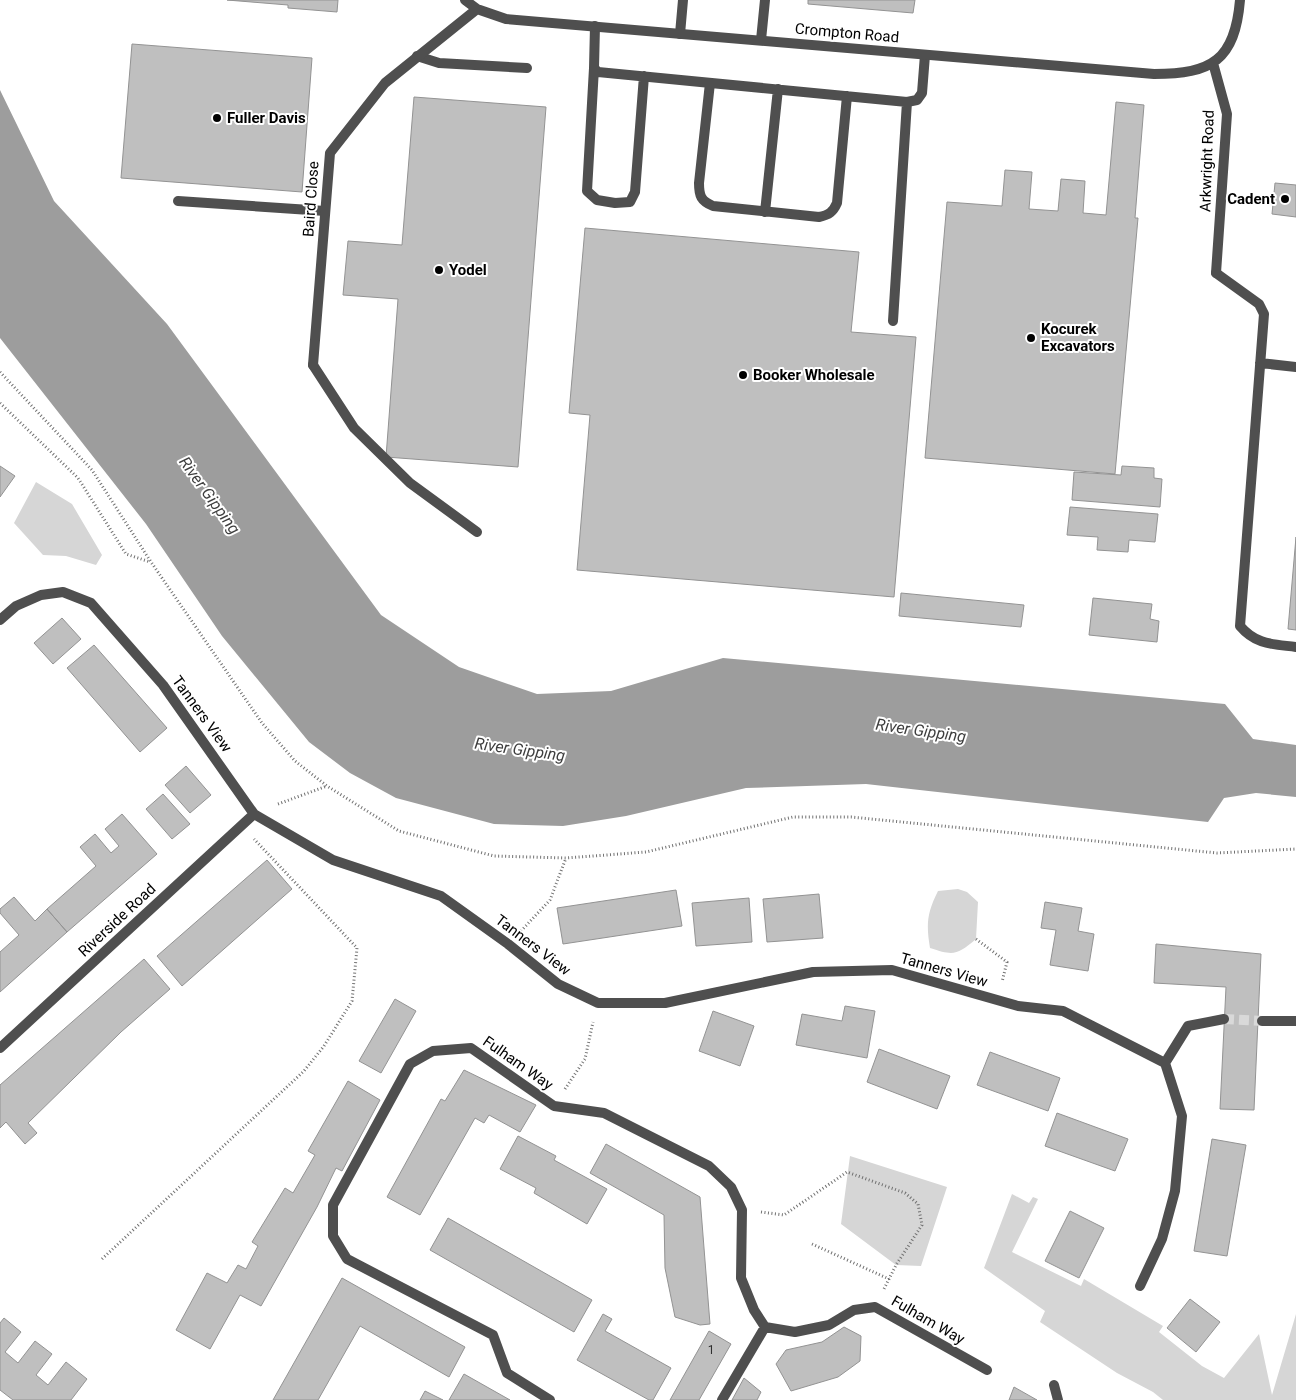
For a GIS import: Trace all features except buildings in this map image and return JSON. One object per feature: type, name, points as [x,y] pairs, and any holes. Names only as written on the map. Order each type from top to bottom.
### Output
[{"type":"street","name":"Crompton Road","points":[[465,0],[477,9],[506,19],[925,55],[1154,74],[1180,74],[1200,69],[1213,63]]},
{"type":"street","points":[[680,34],[683,0]]},
{"type":"street","points":[[761,40],[765,0]]},
{"type":"street","points":[[1213,63],[1225,52],[1232,40],[1240,0]]},
{"type":"street","name":"Baird Close","points":[[477,9],[385,83],[330,153],[313,365],[354,428],[410,483],[477,532]]},
{"type":"street","points":[[595,26],[587,190],[597,200],[615,203],[630,202],[635,192],[644,76]]},
{"type":"street","points":[[594,68],[598,72],[908,102],[917,100],[922,93],[925,55]]},
{"type":"street","points":[[417,56],[439,63],[527,68]]},
{"type":"street","name":"Arkwright Road","points":[[1213,63],[1227,114],[1216,274],[1259,304],[1264,314],[1260,363]]},
{"type":"street","points":[[710,83],[699,183],[700,197],[713,206],[764,212],[819,217],[828,215],[834,210],[847,96]]},
{"type":"street","points":[[764,212],[778,89]]},
{"type":"street","points":[[893,321],[908,102]]},
{"type":"street","points":[[178,201],[325,211]]},
{"type":"street","points":[[1296,367],[1260,363],[1240,626],[1248,635],[1263,642],[1296,647]]},
{"type":"street","name":"Tanners View","points":[[0,620],[16,606],[41,595],[63,592],[91,603],[163,685],[254,814],[333,860],[442,896],[508,944],[558,984],[598,1003],[665,1003],[814,972],[892,970],[1018,1006],[1063,1010],[1165,1063]]},
{"type":"street","name":"Riverside Road","points":[[0,1048],[254,814]]},
{"type":"street","points":[[1140,1286],[1162,1239],[1175,1191],[1182,1116],[1165,1063],[1188,1026],[1224,1019]]},
{"type":"street","points":[[1262,1021],[1296,1021]]},
{"type":"street","name":"Fulham Way","points":[[550,1400],[507,1373],[493,1335],[347,1259],[333,1236],[333,1205],[410,1064],[433,1051],[471,1048],[554,1106],[604,1113],[709,1166],[731,1186],[742,1210],[741,1278],[754,1310],[765,1327],[796,1332],[829,1325],[854,1310],[875,1307],[987,1370]]},
{"type":"street","points":[[722,1400],[765,1327]]},
{"type":"street","points":[[1054,1385],[1058,1400]]},
{"type":"path","points":[[0,372],[92,470],[151,562],[262,723],[295,761],[327,786],[399,831],[494,856],[566,858],[646,852],[793,817],[851,817],[1217,853],[1296,850]]},
{"type":"path","points":[[0,403],[78,478],[126,554],[151,562]]},
{"type":"path","points":[[254,814],[327,786]]},
{"type":"path","points":[[102,1259],[304,1071],[324,1046],[352,1001],[357,948],[241,826]]},
{"type":"path","points":[[508,944],[550,900],[566,858]]},
{"type":"path","points":[[976,939],[1007,962],[997,1000]]},
{"type":"path","points":[[554,1106],[585,1059],[598,1003]]},
{"type":"path","points":[[742,1210],[784,1215],[847,1172],[905,1193],[918,1204],[922,1225],[896,1265],[875,1307]]},
{"type":"path","points":[[812,1244],[889,1279]]},
{"type":"shaded area","points":[[36,482],[72,504],[102,555],[96,565],[66,556],[43,555],[14,523]]},
{"type":"shaded area","points":[[958,889],[967,892],[978,902],[976,939],[959,951],[950,953],[930,948],[928,919],[938,891]]},
{"type":"shaded area","points":[[850,1156],[947,1187],[921,1266],[896,1265],[841,1224]]},
{"type":"shaded area","points":[[1012,1194],[1029,1203],[1033,1197],[1038,1199],[1012,1252],[1081,1286],[1084,1279],[1163,1326],[1159,1332],[1202,1366],[1224,1378],[1259,1334],[1272,1395],[1296,1314],[1296,1400],[1163,1400],[1153,1392],[1117,1373],[1040,1322],[1045,1311],[984,1268]]},
{"type":"water","name":"River Gipping","points":[[0,90],[54,201],[167,324],[381,615],[459,667],[537,694],[611,691],[723,658],[1225,704],[1253,739],[1296,745],[1296,797],[1256,793],[1224,798],[1208,822],[866,784],[746,788],[626,816],[563,826],[494,824],[396,798],[350,773],[309,742],[222,636],[146,524],[0,338]]},
{"type":"tunnel","points":[[1224,1019],[1262,1021]]},
{"type":"place","name":"Fuller Davis","points":[[217,118]]},
{"type":"place","name":"Cadent","points":[[1285,199]]},
{"type":"place","name":"Yodel","points":[[439,270]]},
{"type":"place","name":"Kocurek Excavators","points":[[1031,338]]},
{"type":"place","name":"Booker Wholesale","points":[[743,375]]}]
